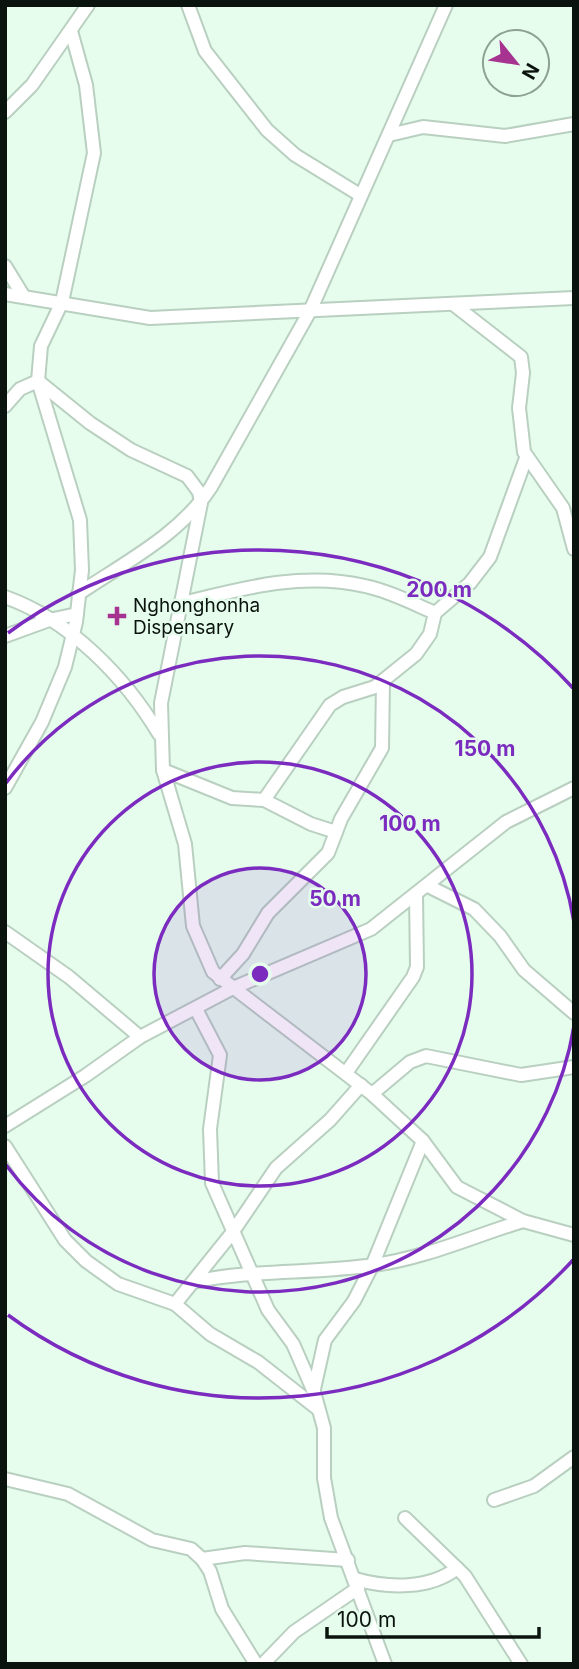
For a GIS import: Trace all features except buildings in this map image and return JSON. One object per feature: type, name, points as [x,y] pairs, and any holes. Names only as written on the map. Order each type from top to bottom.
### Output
[{"type":"street","points":[[5,112],[32,85],[88,5]]},
{"type":"street","points":[[188,5],[205,51],[267,130],[295,155],[360,195]]},
{"type":"street","points":[[446,5],[310,311],[201,503],[161,703],[163,770],[182,827],[193,926],[208,965],[220,979],[367,1090],[423,1142],[457,1187],[523,1221],[574,1235]]},
{"type":"street","points":[[5,788],[46,714],[65,667],[77,614],[83,554],[80,520],[38,381],[41,346],[62,302],[85,205],[94,142],[86,85],[71,31]]},
{"type":"street","points":[[389,135],[423,127],[505,136],[574,124]]},
{"type":"street","points":[[5,265],[24,297]]},
{"type":"street","points":[[5,294],[150,318],[574,298]]},
{"type":"street","points":[[453,304],[521,357],[520,432],[526,458],[568,506],[574,549]]},
{"type":"street","points":[[5,406],[20,389],[38,381]]},
{"type":"street","points":[[38,381],[63,398],[90,423],[131,450],[187,476],[199,492],[201,503]]},
{"type":"street","points":[[264,800],[330,705],[383,681],[422,648],[430,634],[435,613],[470,583],[490,557],[526,458]]},
{"type":"street","points":[[78,594],[154,543],[201,503]]},
{"type":"street","points":[[179,604],[281,582],[310,580],[367,586],[435,613]]},
{"type":"street","points":[[5,597],[73,635],[130,689],[160,734]]},
{"type":"street","points":[[5,636],[49,620],[77,614]]},
{"type":"street","points":[[220,979],[243,954],[268,913],[320,864],[382,748],[383,681]]},
{"type":"street","points":[[163,770],[232,798],[264,800],[311,824],[336,832]]},
{"type":"street","points":[[5,1126],[85,1076],[140,1037],[233,988],[371,929],[506,822],[574,788]]},
{"type":"street","points":[[428,886],[474,909],[500,936],[524,970],[574,1013]]},
{"type":"street","points":[[346,1073],[413,977],[417,956],[416,895]]},
{"type":"street","points":[[5,933],[69,977],[140,1037]]},
{"type":"street","points":[[196,1009],[220,1055],[209,1159],[212,1183],[249,1272],[268,1310],[293,1344],[314,1392],[325,1438],[326,1493],[331,1518],[386,1664]]},
{"type":"street","points":[[175,1304],[232,1233],[276,1168],[367,1090],[410,1062],[426,1056],[522,1075],[574,1067]]},
{"type":"street","points":[[314,1392],[325,1340],[354,1301],[372,1266],[423,1142]]},
{"type":"street","points":[[5,1146],[70,1247],[118,1284],[175,1304],[210,1334],[258,1362],[319,1410]]},
{"type":"street","points":[[193,1282],[249,1272],[372,1266],[398,1261],[523,1221]]},
{"type":"street","points":[[494,1500],[534,1486],[574,1457]]},
{"type":"street","points":[[5,1479],[68,1494],[152,1540],[191,1549],[210,1571],[222,1609],[256,1664]]},
{"type":"street","points":[[405,1518],[457,1568],[476,1592],[521,1664]]},
{"type":"street","points":[[202,1559],[245,1553],[348,1560]]},
{"type":"street","points":[[263,1664],[294,1632],[357,1584],[424,1584],[457,1568]]},
{"type":"place","name":"Nghonghonha Dispensary","points":[[117,616]]}]
